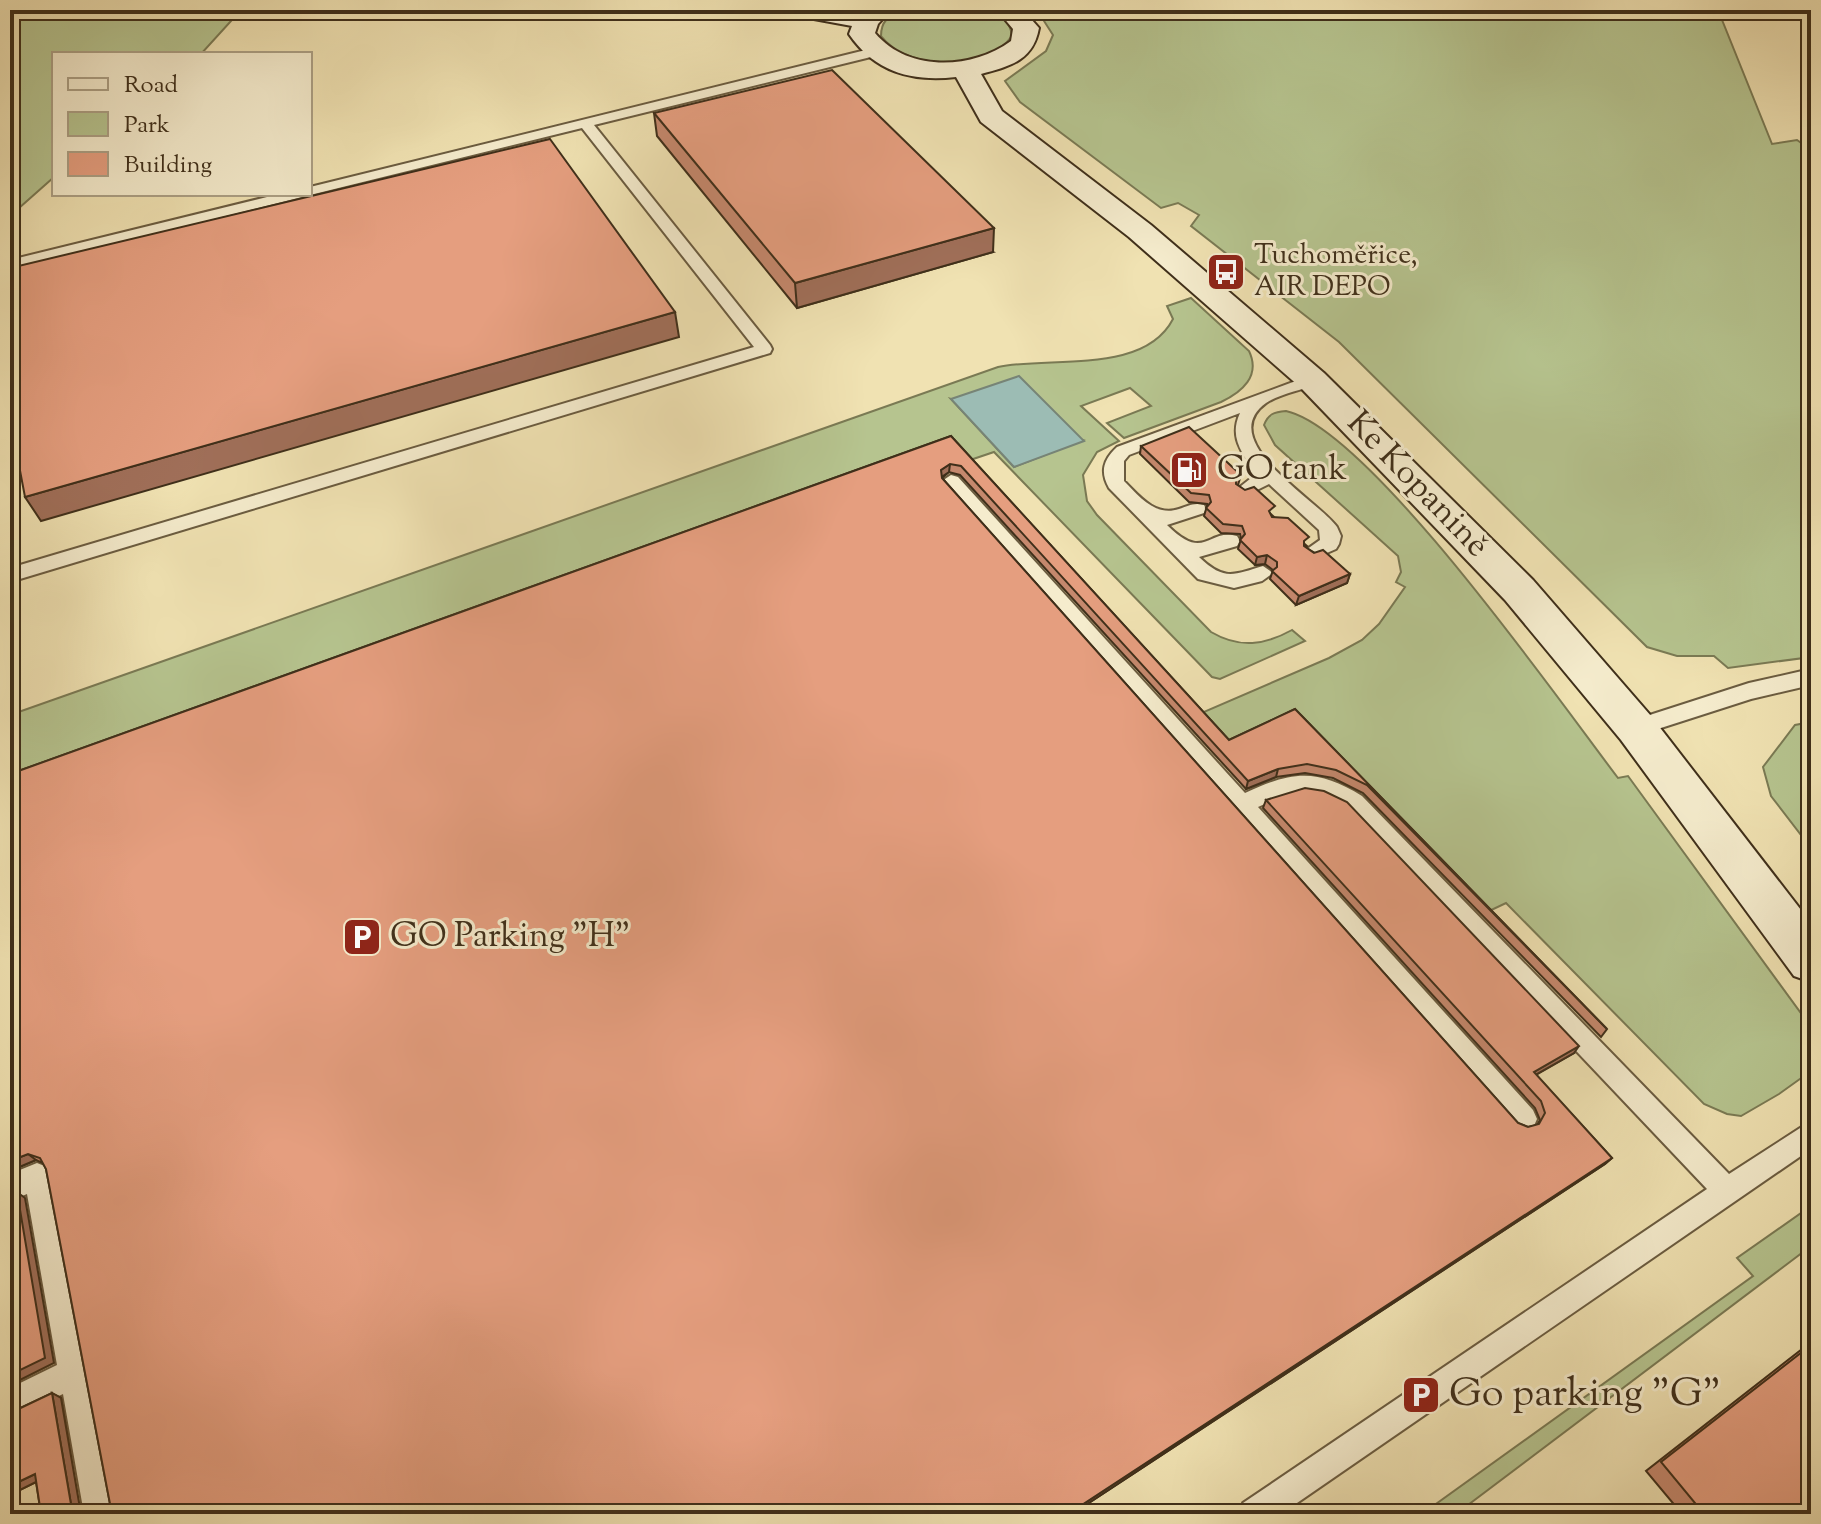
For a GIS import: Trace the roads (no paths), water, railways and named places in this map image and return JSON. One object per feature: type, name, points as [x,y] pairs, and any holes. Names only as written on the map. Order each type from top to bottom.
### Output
[{"type":"street","points":[[801,10],[872,15],[862,34],[874,52],[907,66],[933,70],[965,69],[1005,59],[1022,48],[1028,34],[1027,27],[1009,10]]},
{"type":"street","name":"Ke Kopanině","points":[[965,69],[981,102],[1005,129],[1140,231],[1312,380],[1519,590],[1636,728],[1811,961]]},
{"type":"lane","points":[[312,191],[874,52]]},
{"type":"lane","points":[[10,575],[764,349],[585,123]]},
{"type":"lane","points":[[10,265],[289,196]]},
{"type":"lane","points":[[1263,573],[1236,583],[1205,574],[1116,484],[1111,467],[1123,451],[1312,380]]},
{"type":"lane","points":[[1260,399],[1248,410],[1243,421],[1247,448],[1292,506],[1327,527],[1331,536],[1329,544],[1313,552]]},
{"type":"lane","points":[[1245,490],[1261,482],[1264,475],[1260,466]]},
{"type":"lane","points":[[951,481],[1524,1119]]},
{"type":"lane","points":[[1141,510],[1170,519],[1197,509]]},
{"type":"lane","points":[[1172,542],[1203,551],[1230,541]]},
{"type":"lane","points":[[1636,728],[1749,691],[1811,677]]},
{"type":"lane","points":[[1242,805],[1290,782],[1304,781],[1322,783],[1354,802],[1727,1191]]},
{"type":"lane","points":[[1254,1514],[1811,1134]]},
{"type":"lane","points":[[10,1188],[37,1176],[100,1514]]},
{"type":"lane","points":[[10,1404],[73,1373]]},
{"type":"water","points":[[1019,376],[1084,441],[1014,467],[951,399]]},
{"type":"place","name":"Tuchoměřice, AIR DEPO","points":[[1226,272]]},
{"type":"place","name":"GO tank","points":[[1189,470]]},
{"type":"place","name":"GO Parking \"H\"","points":[[362,937]]},
{"type":"place","name":"Go parking \"G\"","points":[[1421,1395]]}]
